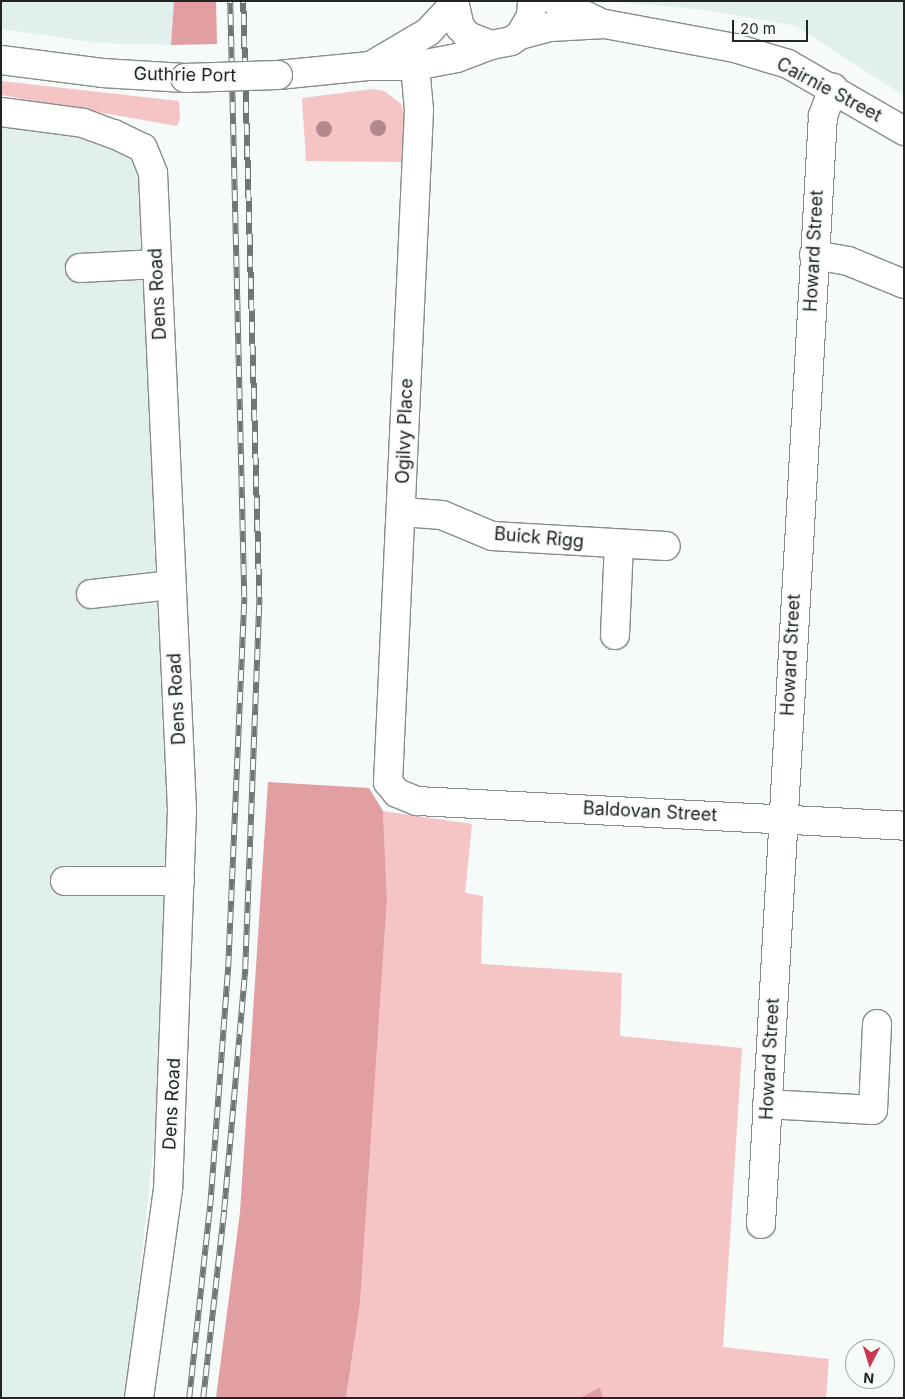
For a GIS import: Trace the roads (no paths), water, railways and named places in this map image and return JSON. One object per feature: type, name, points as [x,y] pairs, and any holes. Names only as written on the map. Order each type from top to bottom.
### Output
[{"type":"street","points":[[520,35],[531,16],[532,1]]},
{"type":"street","name":"Cairnie Street","points":[[555,1],[605,24]]},
{"type":"street","points":[[454,2],[460,27],[468,36],[491,45]]},
{"type":"street","name":"Guthrie Port","points":[[368,66],[428,32],[454,2]]},
{"type":"street","name":"Cairnie Street","points":[[491,45],[511,41],[520,35],[550,27],[605,24],[735,48],[788,64],[833,88],[904,131]]},
{"type":"street","name":"Guthrie Port","points":[[1,60],[102,73],[185,78],[278,75],[368,66],[415,66],[456,58],[491,45]]},
{"type":"street","name":"Ogilvy Place","points":[[397,793],[388,782],[402,512],[419,110],[415,66]]},
{"type":"street","name":"Howard Street","points":[[761,1224],[781,818],[822,116],[833,88]]},
{"type":"street","name":"Dens Road","points":[[1,112],[83,123],[143,148],[153,173],[182,810],[168,1189],[139,1398]]},
{"type":"street","points":[[814,255],[848,261],[904,284]]},
{"type":"street","points":[[80,268],[157,264]]},
{"type":"street","name":"Buick Rigg","points":[[402,512],[442,515],[492,536],[666,546]]},
{"type":"street","points":[[615,635],[619,544]]},
{"type":"street","points":[[91,594],[171,586]]},
{"type":"street","name":"Baldovan Street","points":[[397,793],[417,802],[781,818],[904,826]]},
{"type":"street","points":[[65,881],[180,881]]},
{"type":"street","points":[[767,1104],[873,1110],[877,1024]]},
{"type":"railway","points":[[189,1398],[210,1206],[228,967],[244,597],[230,1]]},
{"type":"railway","points":[[203,1398],[224,1210],[245,968],[259,597],[243,1]]}]
